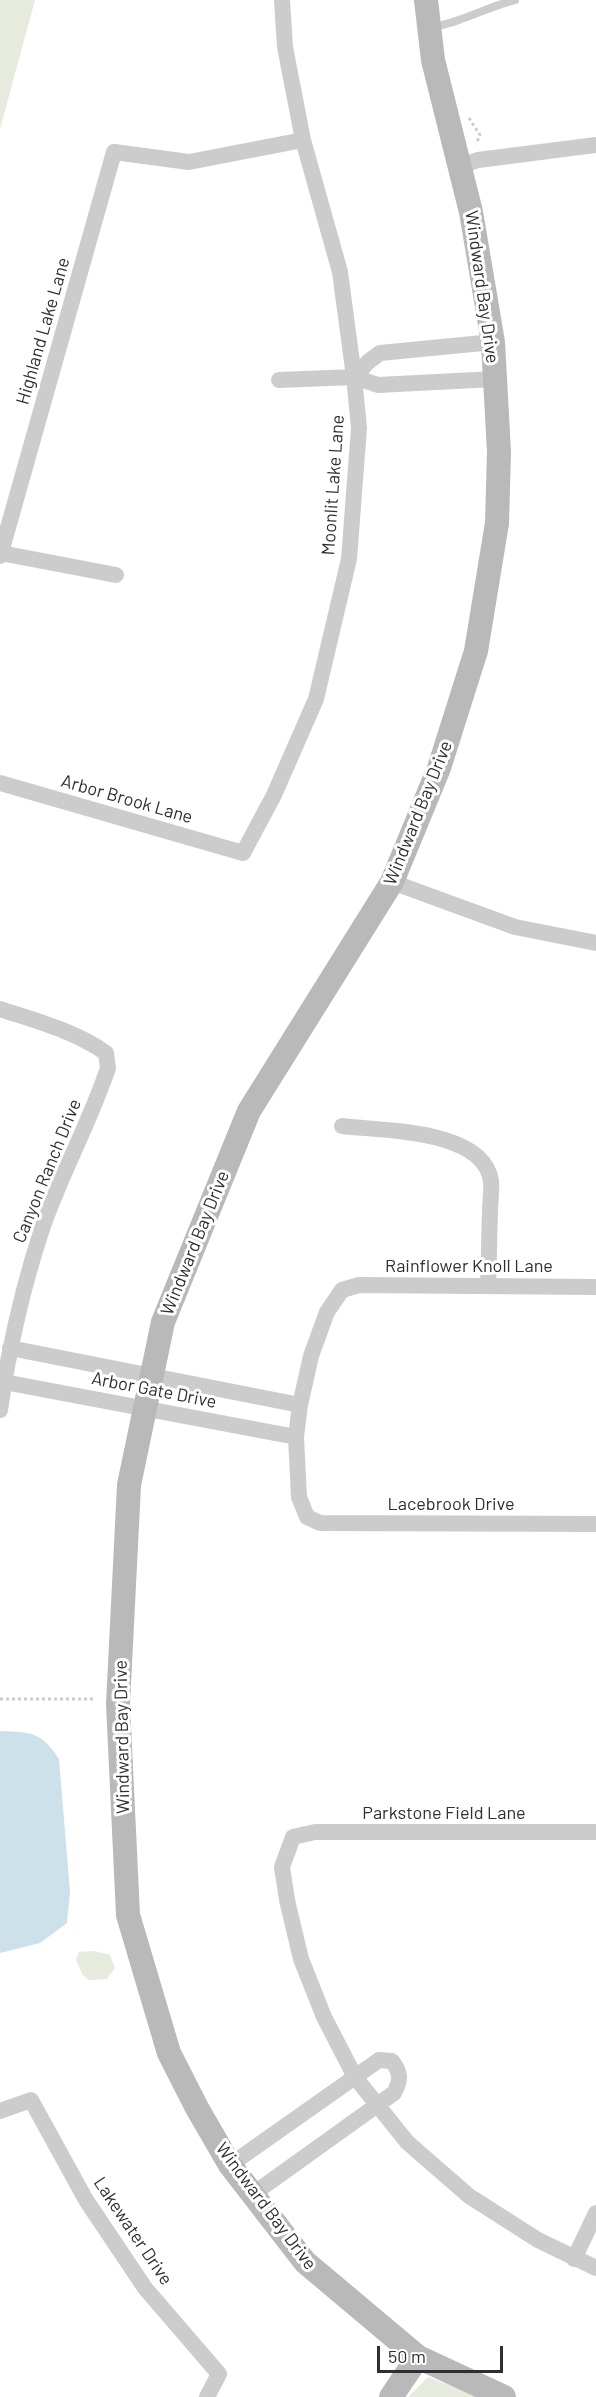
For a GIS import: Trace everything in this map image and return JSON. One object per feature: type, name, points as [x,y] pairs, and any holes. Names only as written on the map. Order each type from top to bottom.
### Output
[{"type":"street","name":"Moonlit Lake Lane","points":[[243,853],[274,795],[315,699],[346,571],[359,428],[340,272],[303,140],[285,47],[282,0]]},
{"type":"street","name":"Windward Bay Drive","points":[[426,0],[433,60],[461,166],[493,342],[499,452],[497,523],[476,651],[439,768],[392,882],[249,1111],[163,1322],[129,1485],[118,1704],[128,1915],[169,2053],[197,2108],[231,2165],[305,2262],[418,2357],[504,2397]]},
{"type":"street","name":"Highland Lake Lane","points":[[0,554],[114,152],[189,162],[303,140]]},
{"type":"street","points":[[461,166],[478,160],[596,145]]},
{"type":"street","points":[[354,377],[380,353],[493,342]]},
{"type":"street","points":[[279,380],[354,377],[378,385],[495,379]]},
{"type":"street","points":[[0,554],[116,574]]},
{"type":"street","name":"Arbor Brook Lane","points":[[0,783],[243,853]]},
{"type":"street","points":[[392,882],[515,927],[596,943]]},
{"type":"street","name":"Canyon Ranch Drive","points":[[0,1009],[81,1039],[106,1053],[108,1068],[44,1226],[25,1286],[10,1348],[0,1410]]},
{"type":"street","points":[[342,1126],[422,1135],[460,1144],[475,1152],[485,1163],[491,1180],[488,1286]]},
{"type":"street","name":"Rainflower Knoll Lane","points":[[300,1405],[311,1356],[327,1312],[342,1290],[359,1285],[596,1287]]},
{"type":"street","name":"Arbor Gate Drive","points":[[10,1348],[300,1405]]},
{"type":"street","name":"Arbor Gate Drive","points":[[4,1382],[296,1437]]},
{"type":"street","points":[[296,1437],[300,1405]]},
{"type":"street","name":"Lacebrook Drive","points":[[296,1437],[299,1497],[307,1516],[320,1523],[596,1524]]},
{"type":"street","name":"Parkstone Field Lane","points":[[355,2077],[324,2017],[301,1959],[282,1867],[293,1837],[315,1832],[596,1832]]},
{"type":"street","points":[[231,2165],[379,2060],[392,2061],[399,2070],[400,2082],[394,2093],[253,2194]]},
{"type":"street","points":[[355,2077],[407,2142],[469,2196],[538,2240],[596,2268]]},
{"type":"street","name":"Lakewater Drive","points":[[0,2111],[31,2100],[86,2200],[145,2288],[219,2374],[207,2397]]},
{"type":"street","points":[[574,2259],[596,2213]]},
{"type":"street","points":[[391,2397],[418,2357]]},
{"type":"lane","points":[[428,27],[459,22],[494,5],[515,0]]},
{"type":"path","points":[[0,1699],[96,1699]]},
{"type":"shaded area","points":[[0,0],[35,0],[0,129]]},
{"type":"shaded area","points":[[94,1951],[110,1955],[115,1968],[107,1979],[89,1980],[82,1974],[76,1960],[79,1952]]},
{"type":"shaded area","points":[[428,2377],[480,2397],[408,2397]]},
{"type":"water","points":[[0,1731],[35,1735],[47,1743],[59,1759],[70,1892],[67,1923],[40,1943],[0,1953]]}]
